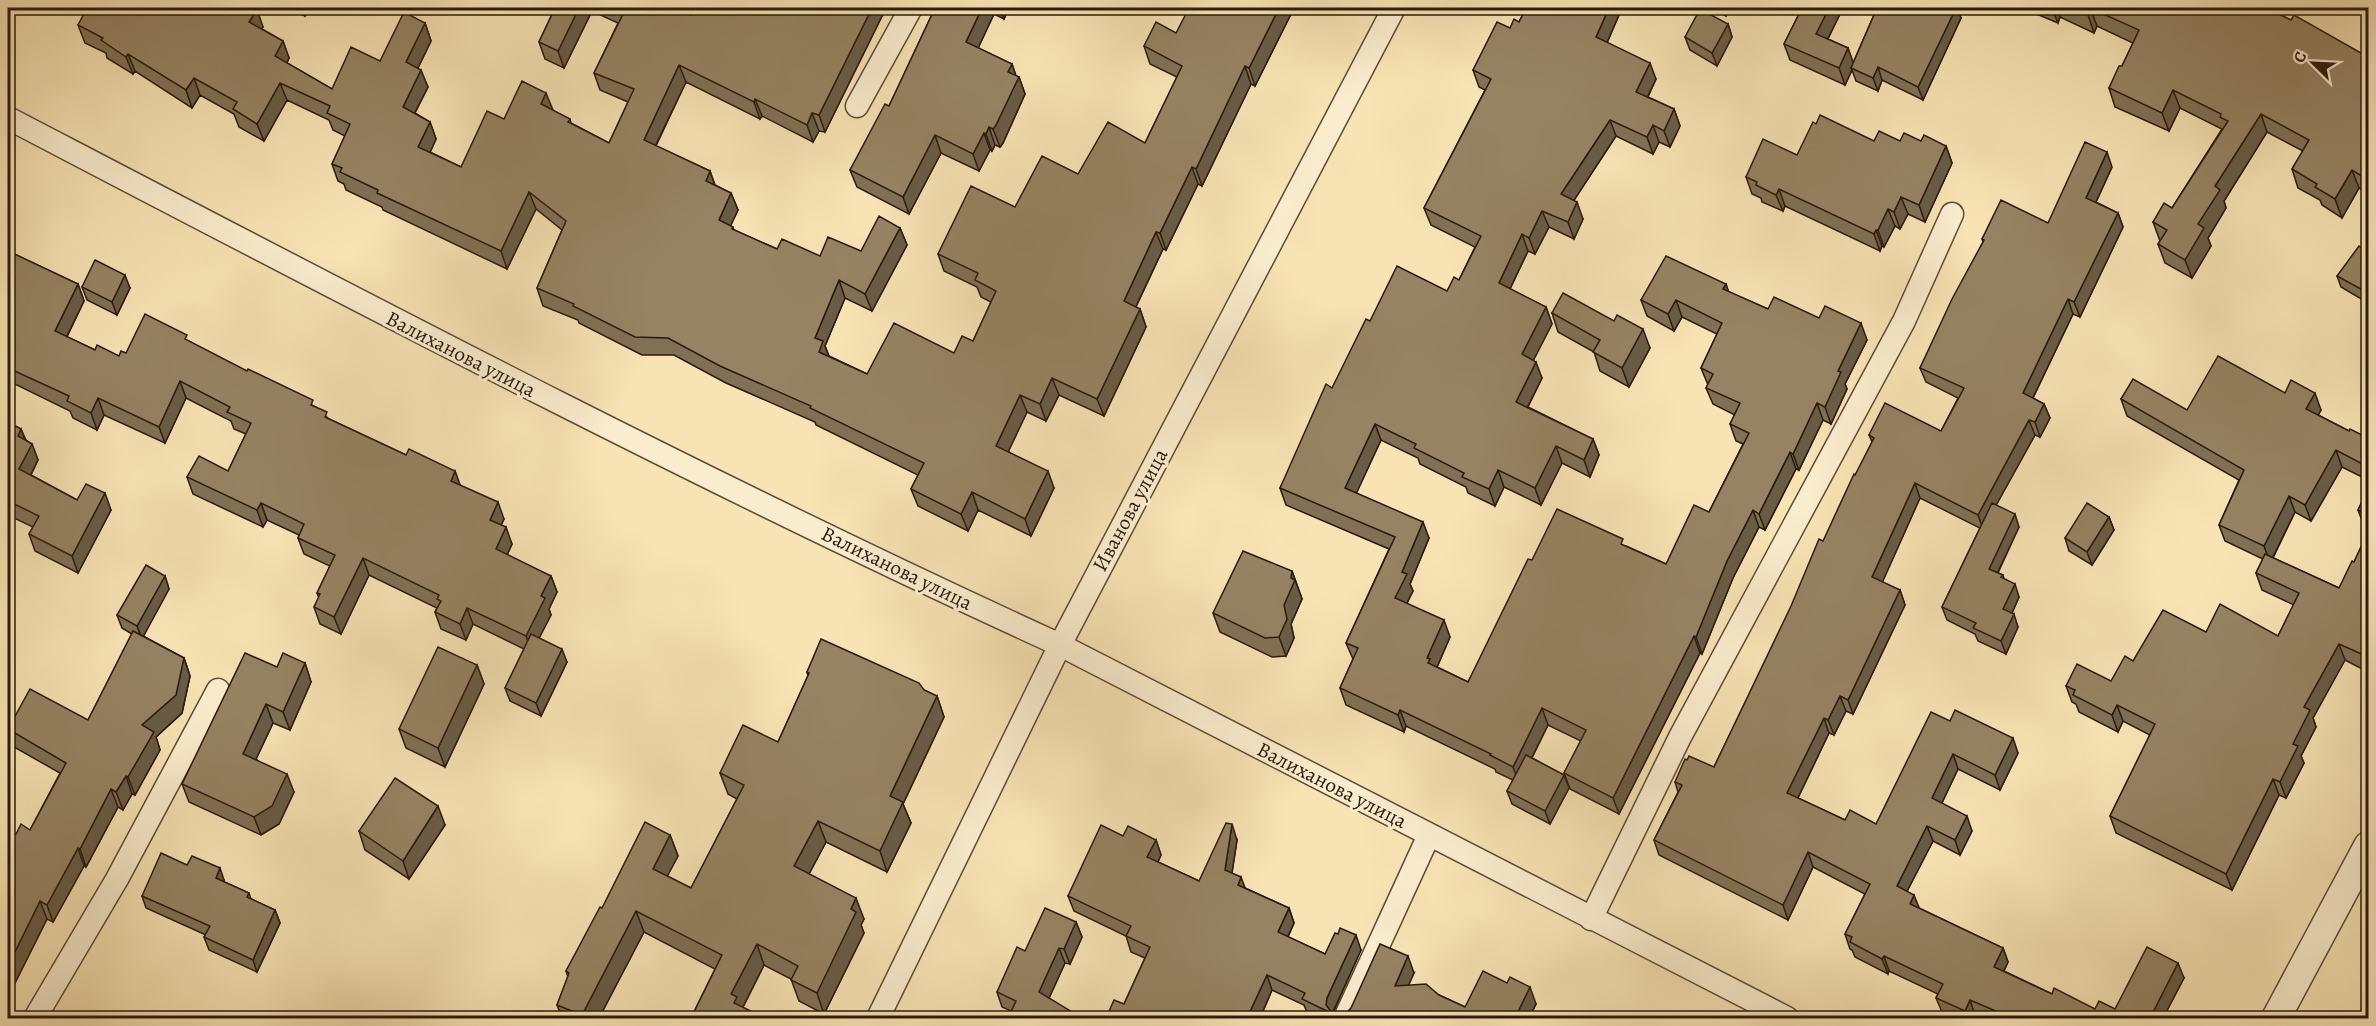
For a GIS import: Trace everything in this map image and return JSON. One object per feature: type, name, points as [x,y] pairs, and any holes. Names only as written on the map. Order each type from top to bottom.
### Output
[{"type":"street","points":[[857,106],[911,8]]},
{"type":"street","name":"Иванова улица","points":[[878,1018],[1060,645],[1394,8]]},
{"type":"street","name":"Валиханова улица","points":[[8,118],[472,360],[952,596],[1060,645],[1787,1018]]},
{"type":"street","points":[[1591,919],[1680,737],[1904,321],[1952,214]]},
{"type":"street","points":[[35,1018],[117,879],[218,690]]},
{"type":"street","points":[[1345,1018],[1429,835]]},
{"type":"street","points":[[2276,1018],[2368,846]]},
{"type":"building","points":[[87,8],[254,8],[257,9],[249,22],[283,41],[275,56],[332,89],[351,47],[380,61],[404,12],[425,23],[406,62],[421,70],[403,107],[430,122],[418,147],[461,167],[487,111],[504,119],[522,81],[546,93],[541,104],[570,119],[568,122],[609,143],[634,89],[594,73],[624,12],[615,8],[675,8],[691,15],[694,8],[872,8],[819,115],[812,113],[807,125],[679,65],[644,140],[710,171],[706,181],[731,193],[719,220],[733,227],[732,229],[777,249],[782,239],[820,256],[828,237],[861,251],[879,216],[900,228],[865,294],[839,280],[815,338],[823,341],[819,352],[867,374],[894,323],[954,353],[962,336],[973,341],[996,291],[975,280],[978,273],[938,254],[971,186],[1015,207],[1042,156],[1078,174],[1108,122],[1145,143],[1182,66],[1144,46],[1156,22],[1176,33],[1189,8],[1279,8],[1249,68],[1245,66],[1196,169],[1192,167],[1160,233],[1156,232],[1124,301],[1140,309],[1097,399],[1052,378],[1040,404],[1020,395],[996,446],[1048,471],[1025,519],[972,492],[961,514],[911,489],[924,463],[810,408],[811,406],[720,366],[668,338],[635,337],[573,306],[574,304],[537,288],[566,221],[529,192],[501,251],[377,193],[378,190],[340,172],[342,168],[332,164],[350,124],[327,113],[330,106],[280,83],[257,124],[233,109],[237,102],[194,78],[186,90],[128,54],[126,57],[101,40],[103,38],[78,25]]},
{"type":"building","points":[[555,8],[579,8],[558,51],[539,42]]},
{"type":"building","points":[[935,8],[982,8],[966,42],[1012,64],[1008,72],[1019,77],[996,125],[993,129],[989,127],[986,134],[984,133],[973,154],[935,135],[903,197],[850,170],[885,104],[889,106]]},
{"type":"building","points":[[1526,8],[1609,8],[1596,37],[1650,63],[1636,92],[1674,109],[1664,131],[1653,125],[1647,137],[1610,120],[1561,194],[1577,202],[1568,222],[1542,211],[1529,238],[1522,234],[1499,283],[1546,307],[1522,354],[1536,362],[1516,402],[1593,439],[1584,460],[1556,446],[1535,488],[1498,470],[1489,489],[1462,477],[1464,473],[1414,448],[1416,444],[1375,424],[1345,488],[1423,522],[1402,572],[1407,574],[1395,598],[1444,620],[1427,658],[1430,659],[1428,663],[1468,682],[1528,559],[1532,560],[1557,509],[1623,539],[1621,544],[1666,564],[1694,505],[1709,512],[1749,433],[1730,424],[1740,403],[1706,388],[1713,374],[1701,368],[1722,323],[1676,300],[1668,314],[1641,300],[1666,256],[1726,284],[1723,289],[1768,309],[1774,297],[1819,318],[1825,306],[1861,323],[1838,371],[1841,372],[1825,407],[1817,403],[1793,454],[1790,452],[1759,514],[1753,510],[1727,561],[1696,637],[1694,636],[1613,798],[1564,773],[1586,730],[1542,708],[1513,767],[1400,710],[1398,715],[1340,688],[1358,648],[1346,643],[1395,537],[1280,488],[1326,384],[1332,388],[1366,319],[1370,321],[1397,266],[1447,291],[1454,277],[1459,280],[1481,236],[1424,208],[1491,79],[1473,70],[1497,22],[1510,28],[1514,19],[1519,22]]},
{"type":"building","points":[[1802,8],[1829,8],[1816,34],[1848,48],[1839,68],[1784,44]]},
{"type":"building","points":[[1877,8],[1956,8],[1918,87],[1878,67],[1873,78],[1851,68]]},
{"type":"building","points":[[2072,8],[2090,8],[2088,15]]},
{"type":"building","points":[[2090,8],[2266,8],[2291,20],[2294,15],[2368,57],[2368,180],[2352,170],[2335,199],[2315,187],[2317,184],[2292,169],[2309,140],[2261,114],[2215,186],[2220,190],[2198,224],[2204,228],[2185,260],[2158,244],[2167,230],[2153,222],[2164,203],[2172,208],[2228,121],[2220,117],[2221,114],[2173,90],[2162,113],[2109,88],[2139,30]]},
{"type":"building","points":[[1700,9],[1728,24],[1712,53],[1685,37]]},
{"type":"building","points":[[1820,115],[1874,141],[1879,131],[1900,141],[1904,133],[1921,141],[1924,135],[1946,146],[1919,205],[1901,197],[1894,212],[1888,209],[1874,234],[1779,189],[1776,195],[1746,177],[1763,139],[1797,155],[1813,122],[1816,124]]},
{"type":"building","points":[[2085,142],[2107,152],[2086,198],[2118,213],[2074,302],[2068,299],[2023,393],[2044,404],[2035,422],[2029,420],[1978,515],[1915,483],[1872,577],[1900,590],[1848,700],[1840,696],[1828,720],[1824,718],[1787,793],[1845,820],[1850,810],[1876,824],[1931,712],[1950,721],[1955,710],[2013,738],[1995,775],[1953,754],[1932,798],[1967,816],[1955,840],[1927,826],[1897,886],[1914,895],[1910,904],[2003,948],[1994,967],[2052,994],[2054,988],[2095,1009],[2099,1001],[2115,1009],[2147,947],[2178,963],[2150,1018],[2012,1018],[1970,1000],[1965,1011],[1936,998],[1943,984],[1884,956],[1882,959],[1850,942],[1852,937],[1845,934],[1870,884],[1808,852],[1783,905],[1654,840],[1682,785],[1675,782],[1685,759],[1687,760],[1689,756],[1714,767],[1791,606],[1819,539],[1823,541],[1854,474],[1874,438],[1869,435],[1885,403],[1941,431],[1964,388],[1920,368],[1952,299],[1984,240],[1982,239],[2001,200],[2048,223]]},
{"type":"building","points":[[2359,246],[2368,253],[2368,293],[2337,276]]},
{"type":"building","points":[[8,251],[78,284],[55,331],[95,350],[97,345],[119,356],[121,351],[126,353],[145,314],[187,335],[185,339],[247,371],[248,369],[313,400],[311,405],[327,412],[325,417],[406,455],[409,449],[455,471],[451,481],[498,502],[490,520],[506,527],[496,549],[551,576],[541,596],[545,598],[526,636],[467,608],[460,624],[435,612],[441,601],[437,599],[439,595],[363,558],[334,617],[314,607],[320,594],[317,593],[335,555],[298,538],[304,524],[261,503],[257,510],[187,477],[199,456],[228,471],[251,423],[227,412],[230,407],[180,381],[159,427],[98,398],[91,413],[67,401],[69,396],[8,368]]},
{"type":"building","points":[[95,260],[125,275],[112,302],[82,287]]},
{"type":"building","points":[[1563,293],[1614,321],[1617,315],[1643,329],[1622,368],[1593,352],[1600,340],[1552,313]]},
{"type":"building","points":[[2218,356],[2285,393],[2291,380],[2315,393],[2306,409],[2368,438],[2368,467],[2336,450],[2305,505],[2289,496],[2264,546],[2219,525],[2244,470],[2121,399],[2133,379],[2187,410]]},
{"type":"building","points":[[8,422],[21,429],[18,436],[32,444],[19,469],[77,500],[86,484],[105,493],[72,556],[29,534],[39,516],[8,501]]},
{"type":"building","points":[[2368,489],[2368,515],[2358,510]]},
{"type":"building","points":[[1992,503],[2015,514],[1989,569],[2015,584],[2003,609],[2014,614],[2001,641],[1973,628],[1976,623],[1942,607]]},
{"type":"building","points":[[2087,503],[2109,517],[2087,552],[2065,538]]},
{"type":"building","points":[[2368,532],[2368,650],[2366,656],[2339,644],[2304,707],[2310,710],[2293,744],[2298,746],[2280,782],[2273,779],[2226,874],[2110,816],[2155,724],[2117,705],[2112,715],[2073,695],[2075,690],[2066,686],[2077,664],[2111,681],[2125,656],[2133,661],[2163,610],[2206,632],[2220,604],[2278,636],[2299,593],[2256,573],[2265,554],[2339,588]]},
{"type":"building","points":[[1243,551],[1292,571],[1291,578],[1295,580],[1284,605],[1287,619],[1279,637],[1265,638],[1213,613]]},
{"type":"building","points":[[146,565],[165,576],[137,626],[117,615]]},
{"type":"building","points":[[133,631],[184,658],[176,695],[142,725],[154,732],[128,777],[126,776],[116,792],[111,789],[80,849],[78,848],[47,905],[40,901],[8,966],[8,829],[16,834],[21,824],[30,830],[66,763],[8,729],[30,689],[88,720]]},
{"type":"building","points":[[531,634],[562,649],[536,703],[505,688]]},
{"type":"building","points":[[821,639],[919,683],[924,690],[937,696],[890,796],[903,802],[880,851],[818,821],[794,866],[856,898],[851,909],[856,912],[817,993],[791,980],[798,966],[757,944],[731,994],[737,997],[734,1003],[755,1013],[752,1018],[691,1018],[722,955],[636,911],[582,1015],[557,1005],[569,973],[566,971],[600,907],[602,908],[645,822],[670,835],[653,869],[691,888],[744,785],[720,773],[743,725],[778,742],[809,673],[807,672]]},
{"type":"building","points":[[438,647],[477,665],[438,748],[399,729]]},
{"type":"building","points":[[245,653],[277,667],[283,653],[305,663],[283,712],[266,704],[243,754],[287,774],[272,806],[254,817],[182,784]]},
{"type":"building","points":[[1526,755],[1564,775],[1545,811],[1507,791]]},
{"type":"building","points":[[395,778],[438,806],[403,861],[359,831]]},
{"type":"building","points":[[1226,823],[1232,824],[1225,870],[1241,877],[1238,885],[1289,908],[1278,932],[1325,954],[1335,933],[1338,934],[1340,928],[1356,935],[1327,998],[1326,1005],[1333,1014],[1302,999],[1305,993],[1267,975],[1247,1018],[1188,1018],[1181,1015],[1179,1018],[1106,1018],[1114,1000],[1124,1004],[1150,947],[1126,936],[1131,926],[1068,896],[1101,825],[1123,836],[1128,826],[1156,840],[1147,857],[1199,881]]},
{"type":"building","points":[[161,853],[187,865],[192,856],[220,868],[216,878],[249,893],[247,897],[275,910],[253,960],[204,937],[210,926],[142,896]]},
{"type":"building","points":[[1045,908],[1076,922],[1064,949],[1059,948],[1039,992],[1082,1018],[1008,1018],[1016,1001],[997,992],[1017,947],[1025,951]]},
{"type":"building","points":[[1380,944],[1408,956],[1395,986],[1426,984],[1439,995],[1465,1007],[1483,971],[1507,983],[1510,977],[1530,987],[1515,1018],[1344,1018],[1334,1014],[1346,1013],[1351,1008]]},
{"type":"building","points":[[2368,999],[2368,1018],[2358,1018],[2364,1003]]},
{"type":"building","points":[[1568,1014],[1578,1018],[1566,1018]]}]
